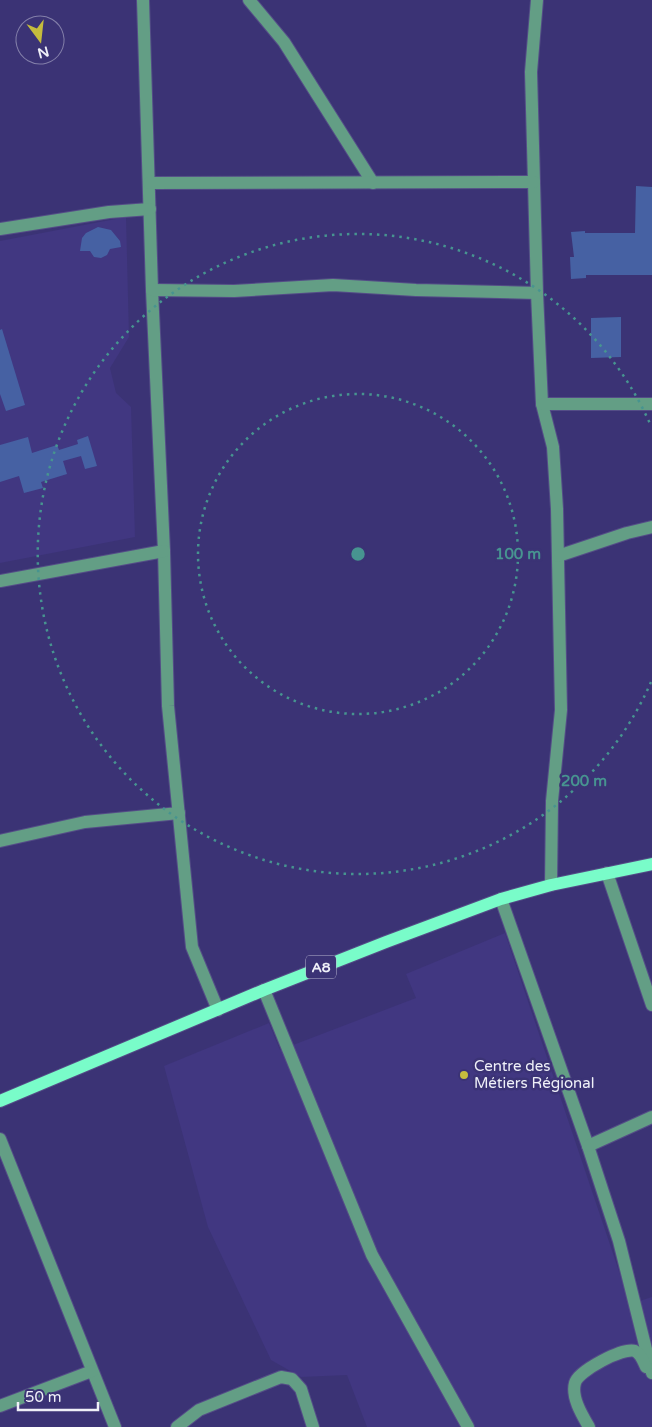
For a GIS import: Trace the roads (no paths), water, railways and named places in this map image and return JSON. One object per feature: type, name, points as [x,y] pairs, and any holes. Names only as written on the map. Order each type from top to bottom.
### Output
[{"type":"main road","name":"A8","points":[[0,1101],[264,990],[501,899],[551,885],[652,864]]},
{"type":"street","points":[[143,0],[168,706],[192,947],[218,1010]]},
{"type":"street","points":[[249,0],[284,42],[373,182]]},
{"type":"street","points":[[537,0],[531,72],[537,293],[542,404],[553,447],[557,509],[561,710],[552,801],[551,885]]},
{"type":"street","points":[[149,183],[534,182]]},
{"type":"street","points":[[0,229],[109,212],[150,209]]},
{"type":"street","points":[[152,290],[234,291],[334,285],[416,290],[537,293]]},
{"type":"street","points":[[542,404],[652,404]]},
{"type":"street","points":[[558,556],[627,533],[652,527]]},
{"type":"street","points":[[0,581],[164,551]]},
{"type":"street","points":[[0,841],[85,822],[179,813]]},
{"type":"street","points":[[607,873],[652,1005]]},
{"type":"street","points":[[501,899],[588,1146],[619,1241],[652,1373]]},
{"type":"street","points":[[264,990],[372,1255],[468,1427]]},
{"type":"street","points":[[588,1146],[652,1117]]},
{"type":"street","points":[[0,1140],[115,1427]]},
{"type":"street","points":[[588,1427],[580,1412],[574,1391],[575,1382],[580,1375],[607,1358],[627,1351],[635,1351],[641,1356],[652,1378]]},
{"type":"street","points":[[0,1406],[92,1371]]},
{"type":"street","points":[[177,1427],[198,1410],[282,1376],[292,1379],[301,1389],[312,1427]]},
{"type":"place","name":"Centre des Métiers Régional","points":[[464,1075]]}]
